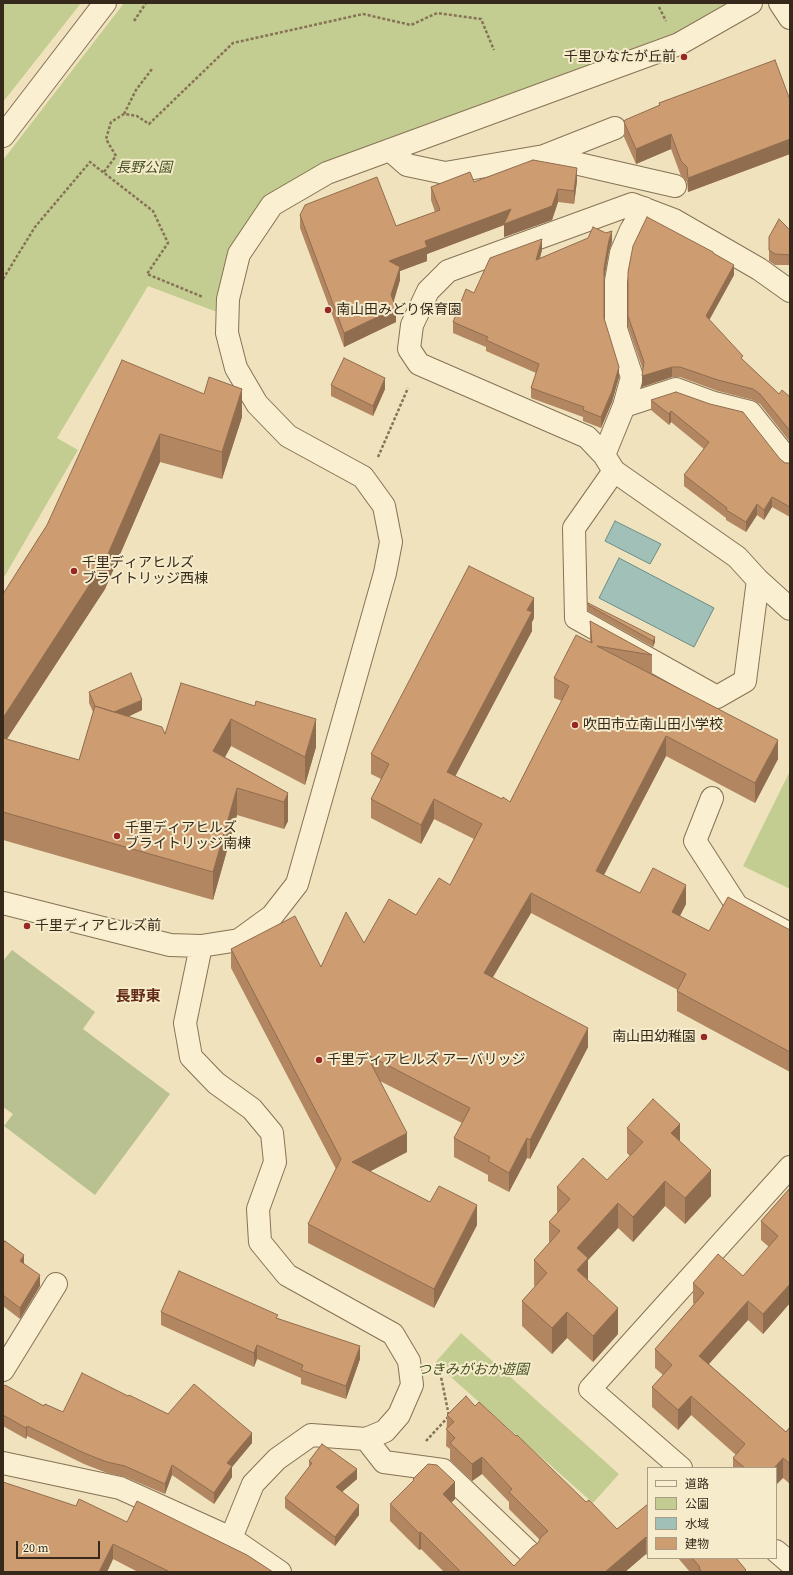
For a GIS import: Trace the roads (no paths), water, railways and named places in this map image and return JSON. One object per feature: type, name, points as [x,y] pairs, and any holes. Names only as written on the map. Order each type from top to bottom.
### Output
[{"type":"street","points":[[3,136],[105,3]]},
{"type":"street","points":[[3,903],[170,945],[201,946],[239,940],[272,916],[296,884],[383,580],[391,542],[384,506],[363,477],[288,436],[257,404],[236,368],[227,334],[228,299],[239,254],[272,204],[327,173],[679,44],[751,3]]},
{"type":"street","points":[[780,3],[790,18]]},
{"type":"street","points":[[390,150],[407,165],[445,173],[544,156],[615,128]]},
{"type":"street","points":[[544,156],[675,186]]},
{"type":"street","points":[[790,291],[759,269],[681,224],[632,204],[448,271],[428,290],[412,325],[409,349],[419,364],[587,437],[609,463],[737,556],[758,580],[790,609]]},
{"type":"street","points":[[644,208],[631,230],[621,253],[616,281],[616,329],[632,377],[609,463],[574,528],[576,618],[717,697],[745,681],[758,580]]},
{"type":"street","points":[[624,406],[676,389],[714,403],[750,412],[790,462]]},
{"type":"street","points":[[712,798],[695,841],[737,906],[790,934]]},
{"type":"street","points":[[201,946],[185,1023],[191,1058],[216,1083],[252,1109],[272,1133],[275,1162],[258,1209],[260,1242],[287,1275],[393,1334],[409,1361],[412,1386],[399,1415],[385,1431],[366,1439],[311,1436],[277,1458],[253,1484],[231,1538]]},
{"type":"street","points":[[680,1467],[590,1389],[790,1167]]},
{"type":"street","points":[[3,1370],[56,1284]]},
{"type":"street","points":[[366,1439],[384,1462],[443,1470],[529,1552]]},
{"type":"street","points":[[3,1463],[120,1488],[231,1538],[280,1572]]},
{"type":"street","points":[[777,1552],[790,1563]]},
{"type":"water","points":[[615,521],[661,544],[650,564],[605,541]]},
{"type":"water","points":[[619,558],[714,608],[694,647],[599,598]]},
{"type":"place","name":"千里ひなたが丘前","points":[[684,57]]},
{"type":"place","name":"南山田みどり保育園","points":[[328,310]]},
{"type":"place","name":"千里ディアヒルズ ブライトリッジ西棟","points":[[74,571]]},
{"type":"place","name":"吹田市立南山田小学校","points":[[575,725]]},
{"type":"place","name":"千里ディアヒルズ ブライトリッジ南棟","points":[[117,836]]},
{"type":"place","name":"千里ディアヒルズ前","points":[[27,926]]},
{"type":"place","name":"南山田幼稚園","points":[[704,1037]]},
{"type":"place","name":"千里ディアヒルズ アーバリッジ","points":[[319,1060]]},
{"type":"district","name":"長野東","points":[[138,997]]},
{"type":"park label","name":"長野公園","points":[[144,168]]},
{"type":"park label","name":"つきみがおか遊園","points":[[473,1370]]}]
